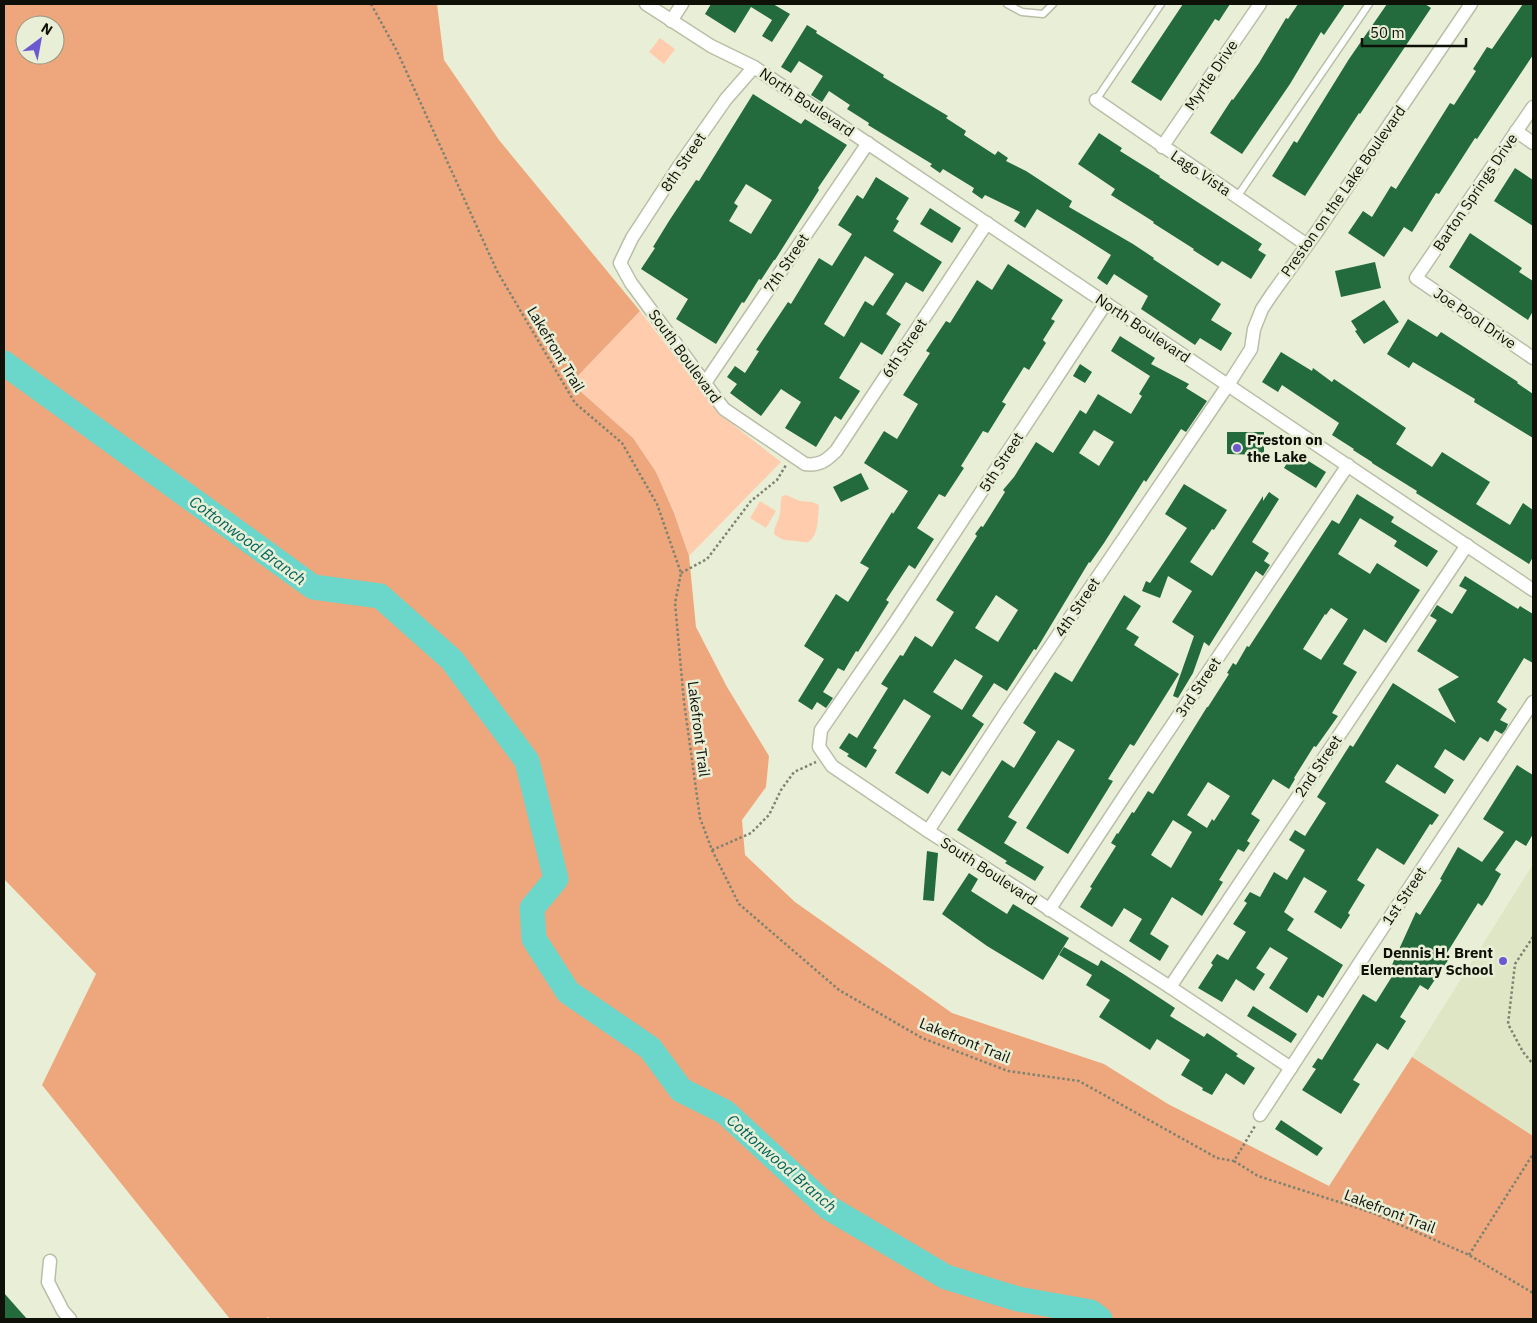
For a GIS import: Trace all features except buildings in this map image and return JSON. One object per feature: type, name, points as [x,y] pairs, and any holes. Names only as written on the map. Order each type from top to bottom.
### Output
[{"type":"street","name":"North Boulevard","points":[[646,4],[711,46],[754,67],[1533,590]]},
{"type":"street","points":[[671,21],[682,4]]},
{"type":"street","name":"Myrtle Drive","points":[[1162,147],[1260,4]]},
{"type":"street","name":"Preston on the Lake Boulevard","points":[[1228,385],[1250,349],[1254,329],[1262,309],[1471,4]]},
{"type":"street","name":"8th Street","points":[[620,263],[632,238],[677,169],[726,98],[754,67]]},
{"type":"street","name":"Lago Vista","points":[[1096,100],[1162,147],[1307,244]]},
{"type":"street","name":"Barton Springs Drive","points":[[1416,278],[1533,106]]},
{"type":"street","points":[[1516,132],[1533,143]]},
{"type":"street","name":"7th Street","points":[[704,383],[868,144]]},
{"type":"street","name":"6th Street","points":[[815,465],[828,460],[836,450],[987,223]]},
{"type":"street","name":"South Boulevard","points":[[620,263],[631,283],[724,409],[804,464],[815,465]]},
{"type":"street","name":"Joe Pool Drive","points":[[1416,278],[1533,358]]},
{"type":"street","name":"5th Street","points":[[826,757],[819,747],[821,730],[896,621],[1106,303]]},
{"type":"street","name":"4th Street","points":[[928,831],[1008,709],[1228,385]]},
{"type":"street","name":"3rd Street","points":[[1049,910],[1348,465]]},
{"type":"street","name":"2nd Street","points":[[1170,987],[1466,545]]},
{"type":"street","name":"1st Street","points":[[1260,1116],[1533,702]]},
{"type":"street","name":"South Boulevard","points":[[826,757],[832,766],[928,831],[1170,987],[1291,1068]]},
{"type":"street","points":[[50,1261],[48,1282],[63,1311],[70,1319]]},
{"type":"lane","points":[[1008,4],[1022,12],[1043,14],[1053,4]]},
{"type":"lane","points":[[1096,100],[1161,4]]},
{"type":"lane","points":[[1237,197],[1369,4]]},
{"type":"path","name":"Lakefront Trail","points":[[371,4],[398,50],[496,271],[575,403],[622,442],[658,504],[681,573],[675,603],[684,702],[700,818],[712,850],[738,904],[839,990],[922,1038],[1008,1071],[1078,1082],[1217,1158],[1234,1161],[1258,1176],[1373,1213],[1469,1255],[1533,1293]]},
{"type":"path","points":[[681,573],[707,559],[751,501],[777,480],[791,455]]},
{"type":"path","points":[[712,850],[751,833],[769,815],[781,790],[794,772],[826,757]]},
{"type":"path","points":[[1533,937],[1515,964],[1508,1024],[1523,1052],[1533,1064]]},
{"type":"path","points":[[1234,1161],[1260,1116]]},
{"type":"path","points":[[1469,1255],[1533,1154]]},
{"type":"shaded area","points":[[4,4],[437,4],[444,60],[499,140],[640,311],[571,383],[633,438],[656,472],[674,513],[689,556],[696,627],[727,687],[769,756],[766,787],[742,820],[745,855],[795,902],[952,1013],[1104,1064],[1168,1104],[1329,1186],[1412,1057],[1533,1136],[1533,1319],[270,1319],[268,1317],[265,1319],[230,1319],[42,1085],[96,974],[4,879]]},
{"type":"shaded area","points":[[660,38],[675,49],[664,64],[649,52]]},
{"type":"shaded area","points":[[640,311],[694,381],[736,427],[781,462],[689,556],[674,513],[656,472],[633,438],[571,383]]},
{"type":"shaded area","points":[[786,495],[800,501],[819,505],[816,531],[808,542],[784,540],[774,534],[782,496]]},
{"type":"shaded area","points":[[760,501],[776,511],[766,528],[750,518]]},
{"type":"shaded area","name":"Dennis H. Brent Elementary School","points":[[1533,864],[1533,1136],[1412,1057]]},
{"type":"waterway","name":"Cottonwood Branch","points":[[4,363],[313,587],[380,596],[452,660],[527,761],[556,879],[532,908],[534,939],[568,992],[650,1048],[681,1090],[725,1112],[829,1208],[946,1277],[1018,1299],[1091,1312],[1100,1319]]},
{"type":"place","name":"Preston on the Lake","points":[[1237,448]]},
{"type":"place","name":"Dennis H. Brent Elementary School","points":[[1503,961]]}]
